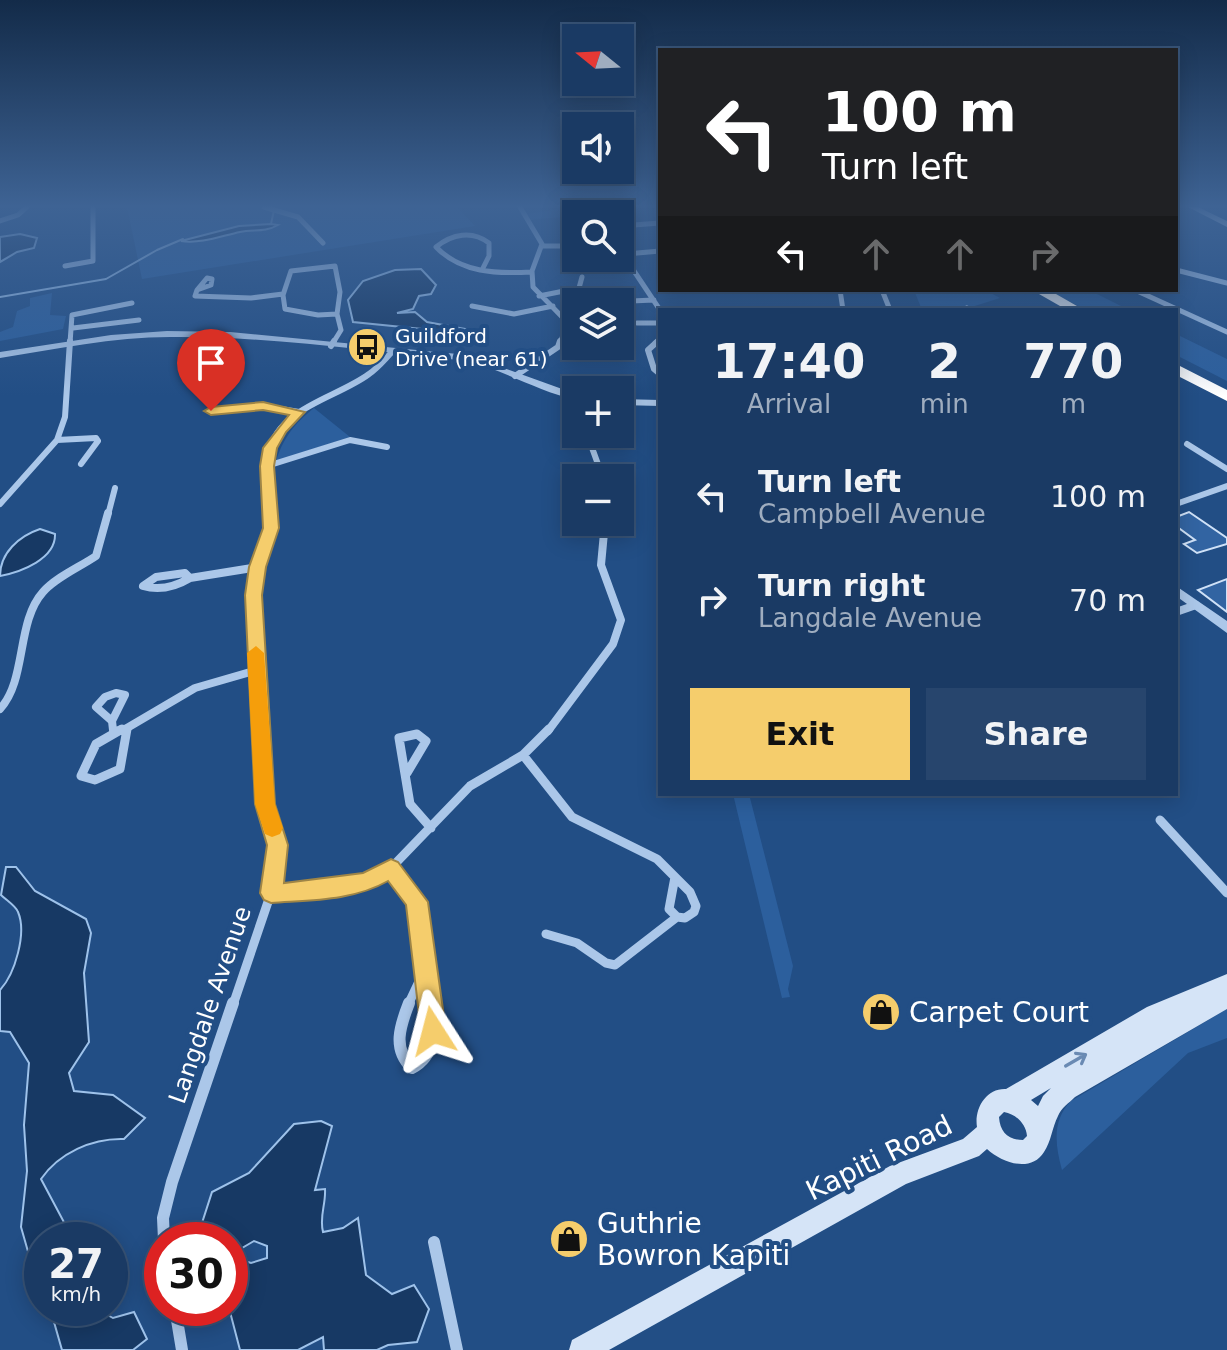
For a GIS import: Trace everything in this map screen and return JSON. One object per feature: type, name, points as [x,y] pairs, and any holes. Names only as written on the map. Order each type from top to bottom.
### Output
[{"type":"highway","points":[[1029,292],[1059,308]]},
{"type":"highway","points":[[1043,292],[1073,308]]},
{"type":"highway","points":[[1178,361],[1227,386]]},
{"type":"highway","points":[[1178,370],[1227,397]]},
{"type":"main road","points":[[1227,984],[1155,1014],[1010,1100],[996,1102],[986,1116],[989,1132],[1006,1150],[1021,1153],[1033,1148],[1051,1104],[1067,1089],[1227,997]]},
{"type":"main road","points":[[1155,1014],[1187,1018]]},
{"type":"main road","points":[[1010,1100],[1029,1111],[1039,1132]]},
{"type":"main road","name":"Kapiti Road","points":[[582,1350],[899,1175],[971,1148],[989,1132]]},
{"type":"street","points":[[300,270],[291,271],[281,304],[285,309],[304,314],[337,314]]},
{"type":"street","points":[[331,346],[341,330],[337,314],[340,292],[336,270]]},
{"type":"street","points":[[482,270],[493,273],[531,272],[531,283],[539,296],[562,314]]},
{"type":"street","points":[[636,270],[659,308]]},
{"type":"street","points":[[1178,271],[1227,283]]},
{"type":"street","points":[[579,288],[582,277]]},
{"type":"street","points":[[196,290],[195,296],[202,298],[251,298],[283,294]]},
{"type":"street","points":[[539,296],[562,291]]},
{"type":"street","points":[[1139,292],[1174,308]]},
{"type":"street","points":[[634,301],[654,300]]},
{"type":"street","points":[[0,504],[57,440],[65,417],[72,315],[132,303]]},
{"type":"street","points":[[472,306],[514,314],[553,306]]},
{"type":"street","points":[[1178,310],[1227,332]]},
{"type":"street","points":[[73,328],[139,320]]},
{"type":"street","points":[[637,323],[658,330]]},
{"type":"street","points":[[0,355],[71,343],[167,334],[230,335],[468,358],[487,362],[515,376],[562,392]]},
{"type":"street","points":[[658,334],[648,350],[658,372]]},
{"type":"street","points":[[515,376],[550,354],[562,338]]},
{"type":"street","name":"Langdale Avenue","points":[[163,1222],[172,1182],[271,893],[277,845],[265,804],[253,611],[258,567],[271,528],[267,466],[270,448],[281,430],[299,412],[369,374],[392,352]]},
{"type":"street","points":[[634,402],[658,403]]},
{"type":"street","points":[[211,411],[263,406],[299,412]]},
{"type":"street","points":[[57,440],[96,438],[98,441],[81,464]]},
{"type":"street","points":[[267,466],[350,440],[387,447]]},
{"type":"street","points":[[1187,444],[1227,469]]},
{"type":"street","points":[[1178,503],[1227,486]]},
{"type":"street","points":[[0,709],[11,697],[26,629],[43,592],[96,556],[115,488]]},
{"type":"street","points":[[271,893],[368,882],[391,868],[470,786],[523,755],[545,735],[613,644],[621,627],[601,565],[604,536]]},
{"type":"street","points":[[190,578],[185,573],[148,579],[143,586],[150,590],[183,583],[190,578],[258,567]]},
{"type":"street","points":[[1178,592],[1227,628]]},
{"type":"street","points":[[1178,611],[1196,605]]},
{"type":"street","points":[[127,728],[113,725],[87,753],[81,776],[85,780],[95,780],[120,769],[124,760],[123,736],[127,728],[195,688],[257,670]]},
{"type":"street","points":[[523,755],[572,817],[657,859],[690,892],[696,906],[690,916],[677,917],[615,965],[606,963],[577,943],[546,934]]},
{"type":"street","points":[[407,773],[410,804],[431,828]]},
{"type":"street","points":[[1160,820],[1227,893]]},
{"type":"street","points":[[391,868],[417,902],[423,936],[432,1041],[424,1063],[412,1068],[401,1059],[398,1040],[424,971]]},
{"type":"street","points":[[675,877],[669,909],[677,917]]},
{"type":"street","points":[[434,1242],[457,1350]]},
{"type":"street","points":[[178,1326],[182,1350]]},
{"type":"shaded area","points":[[140,270],[199,270],[142,279]]},
{"type":"shaded area","points":[[395,270],[422,270],[436,285],[431,294],[419,296],[413,309],[397,313],[415,312],[427,322],[465,329],[462,333],[353,322],[348,300],[363,281]]},
{"type":"shaded area","points":[[915,292],[989,292],[1000,298],[968,308],[921,308]]},
{"type":"shaded area","points":[[1051,292],[1093,292],[1125,308],[1082,308]]},
{"type":"shaded area","points":[[52,293],[50,315],[66,316],[63,329],[0,341],[0,332],[13,327],[17,311],[30,306],[30,298]]},
{"type":"shaded area","points":[[1178,335],[1227,359],[1227,381],[1178,356]]},
{"type":"shaded area","points":[[314,408],[350,437],[276,461],[290,432]]},
{"type":"shaded area","points":[[40,529],[55,534],[50,551],[27,568],[0,576],[3,560],[12,546]]},
{"type":"shaded area","points":[[733,796],[750,796],[793,966],[788,989],[790,997],[782,998]]},
{"type":"shaded area","points":[[6,867],[16,867],[35,891],[86,919],[91,933],[84,973],[89,1042],[69,1073],[74,1091],[113,1095],[145,1118],[124,1139],[88,1144],[48,1170],[41,1179],[64,1222],[24,1222],[24,1238],[21,1227],[27,1171],[24,1125],[29,1063],[10,1032],[0,1031],[0,990],[15,964],[21,931],[17,910],[1,895]]},
{"type":"shaded area","points":[[1227,1009],[1227,1038],[1188,1053],[1062,1170],[1058,1125],[1071,1101]]},
{"type":"shaded area","points":[[321,1121],[332,1126],[315,1190],[325,1189],[323,1232],[343,1228],[358,1218],[366,1275],[392,1294],[414,1285],[429,1309],[417,1342],[388,1345],[377,1350],[324,1350],[323,1337],[298,1350],[240,1350],[234,1326],[248,1326],[248,1262],[267,1258],[267,1246],[254,1241],[248,1244],[248,1222],[202,1222],[212,1192],[249,1173],[294,1124]]},
{"type":"shaded area","points":[[134,1312],[147,1339],[133,1350],[62,1350],[55,1326],[128,1326],[128,1314]]},
{"type":"building","points":[[1189,512],[1227,538],[1227,544],[1197,553],[1184,544],[1195,540],[1178,527],[1178,516]]},
{"type":"building","points":[[1227,579],[1227,612],[1198,590]]},
{"type":"waterway","points":[[0,297],[106,279],[122,270]]},
{"type":"slow traffic","points":[[256,653],[265,804],[272,828]]},
{"type":"place","name":"Guildford Drive (near 61)","points":[[367,347]]},
{"type":"place","name":"Carpet Court","points":[[881,1012]]},
{"type":"place","name":"Guthrie Bowron Kapiti","points":[[569,1239]]},
{"type":"route","points":[[211,411],[263,406],[299,412],[281,430],[270,448],[267,466],[271,528],[258,567],[253,595],[265,804],[277,845],[271,893],[368,882],[391,868],[417,902],[433,1031]]}]
